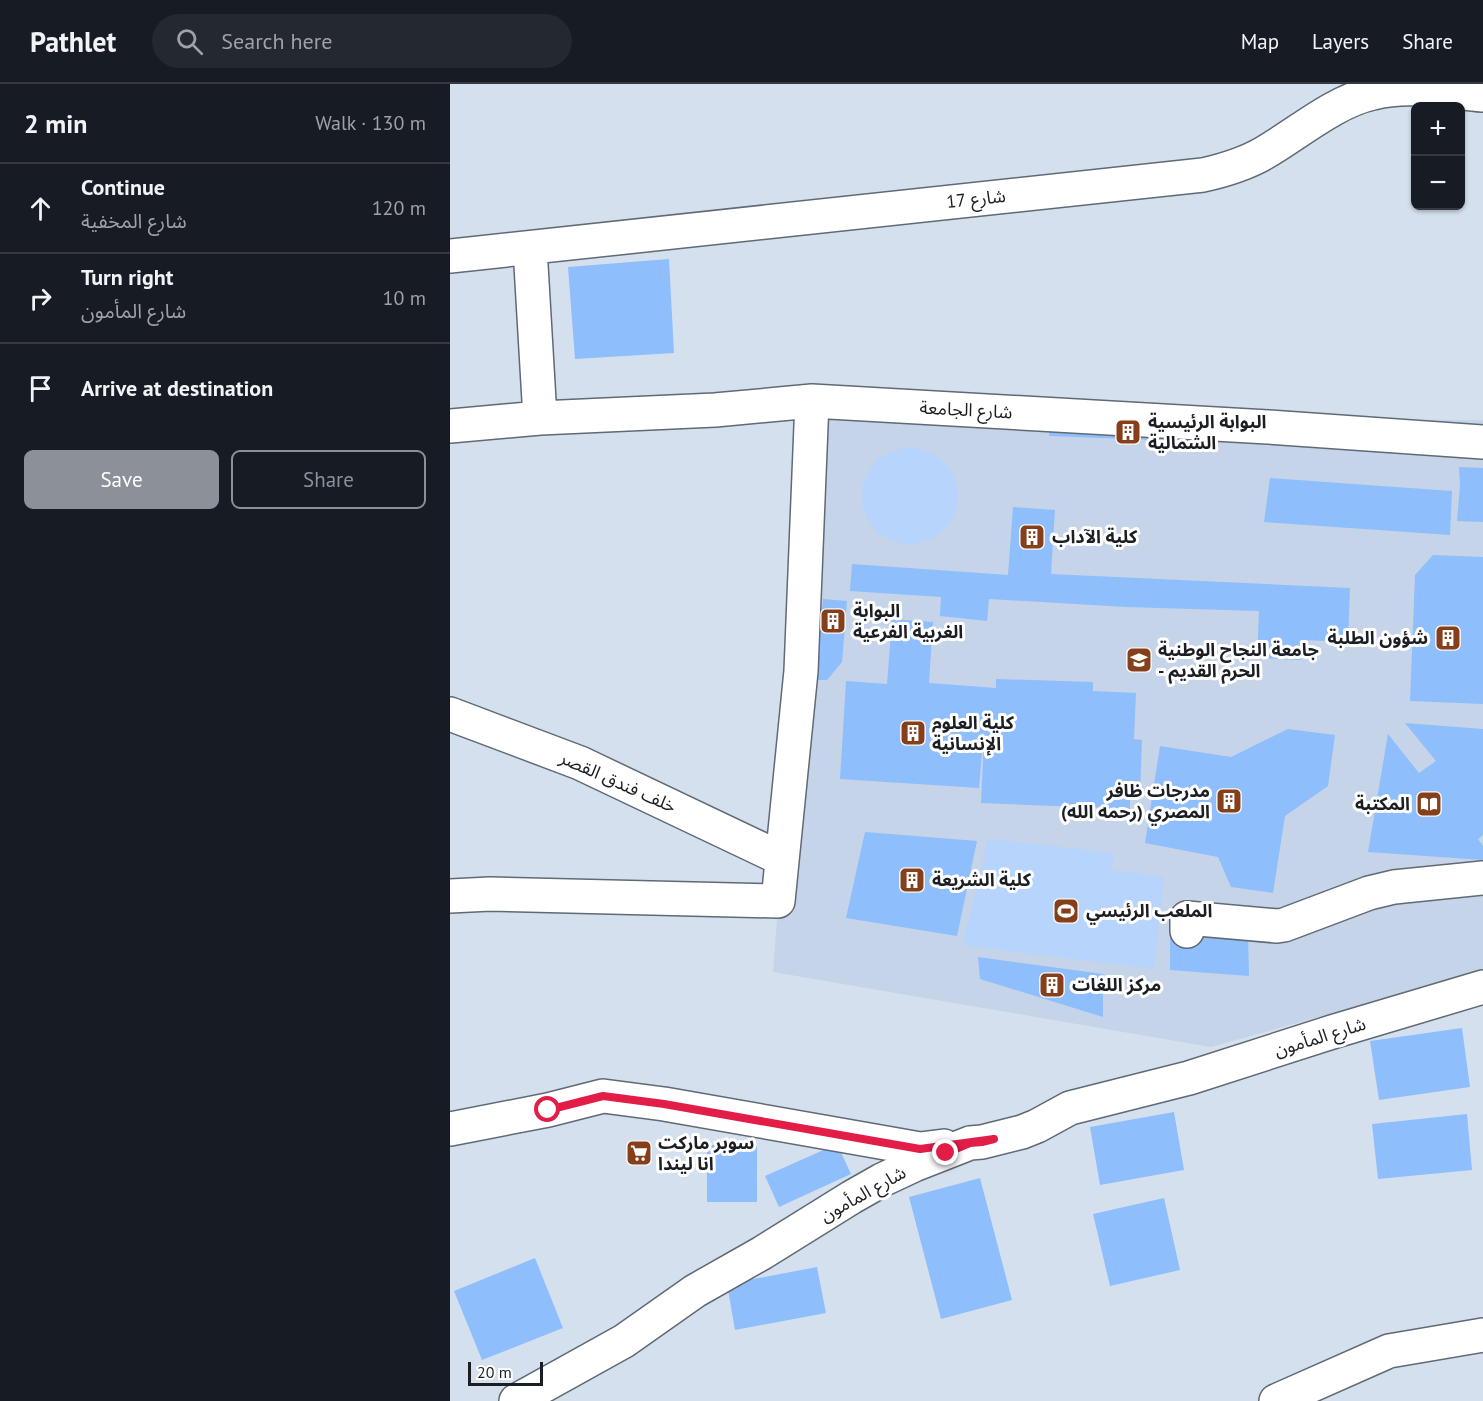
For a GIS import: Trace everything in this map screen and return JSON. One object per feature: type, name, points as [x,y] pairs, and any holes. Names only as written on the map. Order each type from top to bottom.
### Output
[{"type":"street","name":"شارع 17","points":[[450,256],[1203,175],[1250,160],[1352,100],[1386,87],[1483,95]]},
{"type":"street","points":[[530,248],[540,418]]},
{"type":"street","points":[[450,896],[490,894],[778,901],[801,671],[812,401]]},
{"type":"street","name":"شارع الجامعة","points":[[450,426],[540,418],[715,410],[812,401],[1268,427],[1483,442]]},
{"type":"street","name":"خلف فندق القصر","points":[[450,714],[580,763],[782,859]]},
{"type":"street","points":[[1187,931],[1187,918],[1277,926],[1369,893],[1394,887],[1483,878]]},
{"type":"street","name":"شارع المأمون","points":[[516,1401],[624,1341],[695,1291],[875,1184],[906,1169],[970,1143],[1022,1132],[1070,1108],[1189,1077],[1483,987]]},
{"type":"street","points":[[450,1129],[548,1110],[603,1096],[664,1104],[920,1149],[994,1139]]},
{"type":"street","points":[[1276,1401],[1389,1351],[1483,1335]]},
{"type":"shaded area","name":"جامعة النجاح الوطنية - الحرم القديم","points":[[814,417],[1483,420],[1483,971],[1211,1047],[773,972]]},
{"type":"shaded area","points":[[910,448],[928,451],[944,462],[955,478],[958,496],[955,514],[944,530],[928,541],[910,544],[892,541],[876,530],[865,514],[862,496],[865,478],[876,462],[892,451]]},
{"type":"shaded area","name":"الملعب الرئيسي","points":[[988,839],[1114,853],[1112,870],[1164,877],[1154,969],[963,945]]},
{"type":"building","points":[[669,259],[674,353],[575,359],[568,267]]},
{"type":"building","name":"البوابة الرئيسية الشمالية","points":[[1050,423],[1207,428],[1206,442],[1049,436]]},
{"type":"building","points":[[1459,467],[1483,468],[1483,522],[1457,521]]},
{"type":"building","points":[[1270,478],[1452,491],[1450,535],[1264,522]]},
{"type":"building","points":[[1013,507],[1055,510],[1051,574],[1350,588],[1348,642],[1302,640],[1301,660],[1257,658],[1259,611],[1126,607],[989,599],[987,621],[940,616],[941,597],[850,591],[852,564],[1008,575]]},
{"type":"building","name":"شؤون الطلبة","points":[[1433,555],[1483,557],[1483,704],[1410,701],[1415,575]]},
{"type":"building","name":"البوابة الغربية الفرعية","points":[[823,599],[847,601],[842,662],[827,680],[816,680]]},
{"type":"building","points":[[892,619],[933,622],[929,683],[996,688],[996,679],[1093,682],[1093,691],[1136,693],[1134,739],[1142,740],[1140,793],[1130,793],[1130,809],[981,803],[985,718],[979,788],[840,779],[846,681],[887,684]]},
{"type":"building","name":"المكتبة","points":[[1405,723],[1483,729],[1483,835],[1478,839],[1483,846],[1483,860],[1368,852],[1388,734],[1419,773],[1436,761]]},
{"type":"building","name":"مدرجات ظافر المصري (رحمه الله)","points":[[1288,729],[1335,735],[1328,786],[1285,816],[1273,893],[1231,887],[1218,857],[1145,843],[1160,746],[1231,757]]},
{"type":"building","name":"كلية الشريعة","points":[[865,832],[977,841],[957,936],[846,918]]},
{"type":"building","points":[[1170,930],[1248,936],[1249,976],[1170,970]]},
{"type":"building","name":"مركز اللغات","points":[[978,957],[1103,974],[1103,1017],[980,979]]},
{"type":"building","points":[[1462,1028],[1470,1087],[1379,1100],[1370,1041]]},
{"type":"building","points":[[1174,1112],[1184,1170],[1100,1185],[1090,1127]]},
{"type":"building","points":[[1467,1114],[1472,1170],[1378,1179],[1372,1124]]},
{"type":"building","points":[[837,1144],[851,1174],[779,1207],[765,1176]]},
{"type":"building","points":[[707,1145],[757,1145],[757,1202],[707,1202]]},
{"type":"building","points":[[980,1178],[1012,1300],[941,1319],[909,1197]]},
{"type":"building","points":[[1164,1198],[1180,1270],[1110,1286],[1093,1214]]},
{"type":"building","points":[[535,1258],[563,1328],[482,1360],[454,1291]]},
{"type":"building","points":[[817,1267],[826,1313],[735,1330],[727,1284]]},
{"type":"place","name":"البوابة الرئيسية الشمالية","points":[[1128,432]]},
{"type":"place","name":"كلية الآداب","points":[[1032,537]]},
{"type":"place","name":"البوابة الغربية الفرعية","points":[[833,621]]},
{"type":"place","name":"شؤون الطلبة","points":[[1448,638]]},
{"type":"place","name":"جامعة النجاح الوطنية - الحرم القديم","points":[[1139,660]]},
{"type":"place","name":"كلية العلوم الإنسانية","points":[[913,733]]},
{"type":"place","name":"مدرجات ظافر المصري (رحمه الله)","points":[[1229,801]]},
{"type":"place","name":"المكتبة","points":[[1429,804]]},
{"type":"place","name":"كلية الشريعة","points":[[912,880]]},
{"type":"place","name":"الملعب الرئيسي","points":[[1066,911]]},
{"type":"place","name":"مركز اللغات","points":[[1052,985]]},
{"type":"place","name":"سوبر ماركت انا ليندا","points":[[639,1153]]},
{"type":"route","points":[[548,1110],[603,1096],[664,1104],[920,1149],[994,1139],[970,1143],[946,1153]]}]
